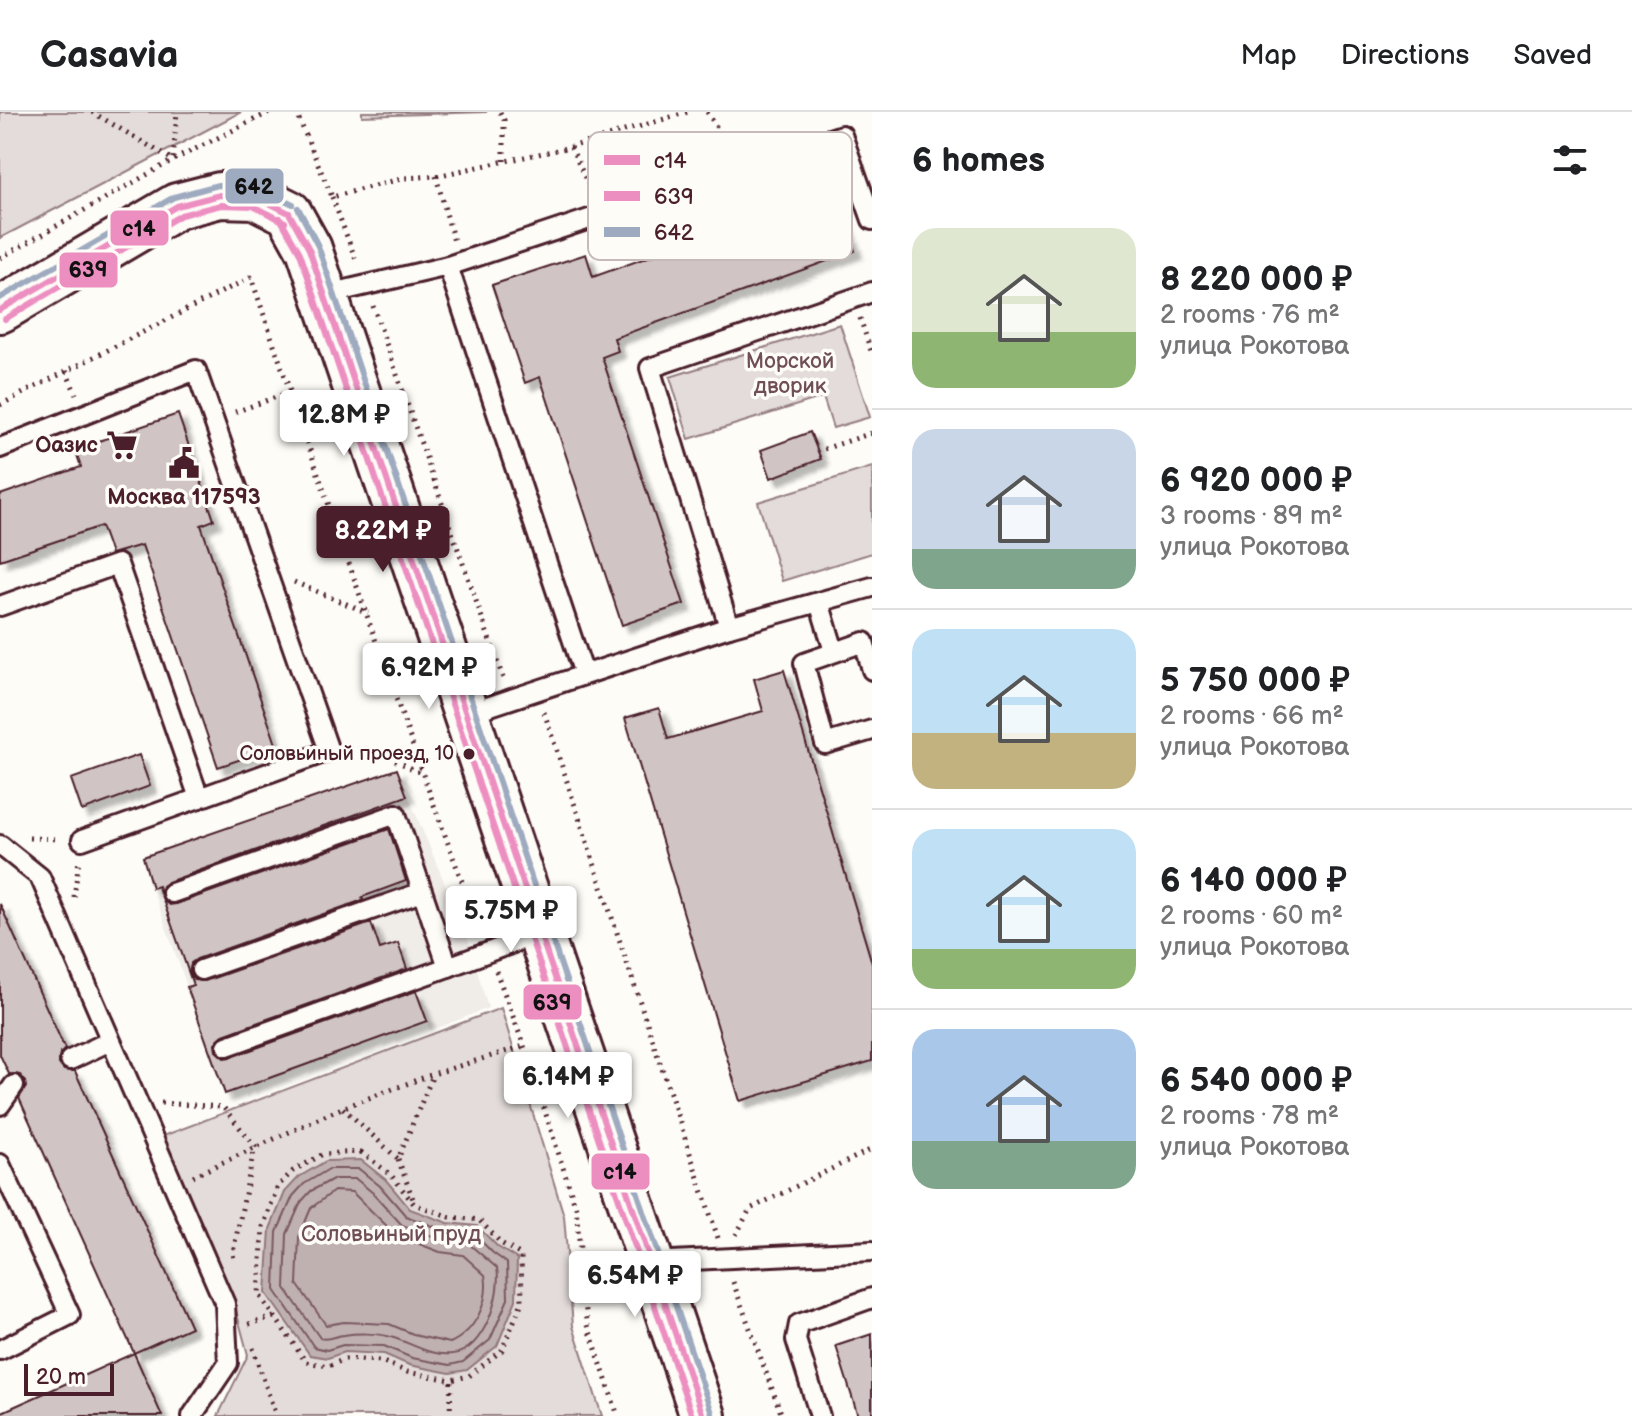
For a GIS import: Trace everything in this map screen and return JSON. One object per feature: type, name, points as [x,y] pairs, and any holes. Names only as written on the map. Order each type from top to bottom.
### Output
[{"type":"street","points":[[0,310],[177,206],[220,195],[255,196],[289,213],[309,249],[345,290],[466,714],[703,1416]]},
{"type":"lane","points":[[852,163],[872,220]]},
{"type":"lane","points":[[345,290],[453,264],[588,220]]},
{"type":"lane","points":[[453,264],[584,674]]},
{"type":"lane","points":[[729,627],[650,368],[872,292]]},
{"type":"lane","points":[[0,448],[196,370],[329,751],[82,840]]},
{"type":"lane","points":[[0,606],[118,564],[199,798]]},
{"type":"lane","points":[[466,714],[729,627],[872,587]]},
{"type":"lane","points":[[819,602],[834,651]]},
{"type":"lane","points":[[872,670],[864,642],[804,663],[825,744],[872,730]]},
{"type":"lane","points":[[172,893],[396,814],[448,967]]},
{"type":"lane","points":[[0,845],[40,877],[225,1304],[228,1363],[192,1416]]},
{"type":"lane","points":[[201,970],[422,892]]},
{"type":"lane","points":[[227,1046],[540,933]]},
{"type":"lane","points":[[70,1060],[110,1041]]},
{"type":"lane","points":[[0,1105],[14,1085]]},
{"type":"lane","points":[[0,1164],[70,1315],[0,1350]]},
{"type":"lane","points":[[652,1262],[872,1251]]},
{"type":"lane","points":[[820,1416],[796,1340],[799,1324],[872,1298]]},
{"type":"path","points":[[92,112],[173,160]]},
{"type":"path","points":[[173,160],[177,112]]},
{"type":"path","points":[[0,258],[173,160],[270,112]]},
{"type":"path","points":[[296,112],[332,197],[345,290],[495,658],[512,698],[542,709],[724,1257],[782,1416]]},
{"type":"path","points":[[500,112],[504,120],[504,161]]},
{"type":"path","points":[[621,132],[688,112]]},
{"type":"path","points":[[707,112],[720,132]]},
{"type":"path","points":[[332,197],[404,178],[436,176],[588,142]]},
{"type":"path","points":[[571,147],[588,184]]},
{"type":"path","points":[[436,176],[453,264]]},
{"type":"path","points":[[0,405],[251,277],[421,772],[524,1046],[576,1208],[587,1322],[618,1416]]},
{"type":"path","points":[[854,298],[872,354]]},
{"type":"path","points":[[215,419],[290,392]]},
{"type":"path","points":[[824,449],[872,433]]},
{"type":"path","points":[[267,570],[368,613]]},
{"type":"path","points":[[329,751],[372,749],[421,772]]},
{"type":"path","points":[[174,1185],[342,1108],[433,1074],[524,1046]]},
{"type":"path","points":[[398,1159],[433,1074]]},
{"type":"path","points":[[136,1102],[223,1107],[255,1146]]},
{"type":"path","points":[[342,1108],[398,1159],[414,1204]]},
{"type":"path","points":[[235,1267],[233,1252],[255,1146]]},
{"type":"path","points":[[724,1257],[750,1209],[872,1149]]},
{"type":"path","points":[[361,1152],[391,1175],[414,1204],[450,1217],[479,1220],[501,1243],[521,1255],[522,1302],[502,1350],[469,1376],[451,1380],[407,1372],[381,1361],[345,1359],[328,1366],[306,1362],[274,1317],[259,1294],[263,1227],[278,1186],[293,1171],[323,1154],[361,1152]]},
{"type":"path","points":[[274,1317],[245,1325],[276,1416]]},
{"type":"path","points":[[450,1416],[451,1380]]},
{"type":"shaded area","points":[[397,769],[468,939],[488,1008],[430,1031],[426,1021],[215,1064],[143,857]]},
{"type":"green space","points":[[0,112],[241,112],[0,238]]},
{"type":"green space","points":[[362,112],[487,112],[362,116]]},
{"type":"green space","name":"Морской дворик","points":[[840,324],[870,417],[833,428],[823,397],[689,439],[670,377]]},
{"type":"green space","points":[[872,467],[872,553],[782,581],[758,502]]},
{"type":"green space","name":"Соловьиный пруд","points":[[501,1008],[564,1216],[573,1326],[602,1416],[218,1416],[248,1355],[233,1299],[163,1136]]},
{"type":"water","points":[[361,1160],[386,1180],[410,1209],[448,1223],[477,1226],[498,1247],[517,1259],[516,1300],[497,1346],[467,1370],[450,1373],[409,1365],[384,1354],[344,1352],[328,1358],[310,1355],[266,1293],[270,1229],[285,1192],[299,1177],[326,1161]]},
{"type":"building","points":[[586,254],[593,277],[640,260],[830,260],[614,338],[618,351],[602,357],[684,604],[622,625],[540,377],[525,383],[492,285]]},
{"type":"building","points":[[178,414],[214,520],[201,525],[277,747],[218,767],[142,545],[111,554],[101,526],[0,560],[0,495],[81,467],[75,449]]},
{"type":"building","points":[[810,432],[821,459],[771,478],[761,450]]},
{"type":"building","points":[[784,670],[872,963],[872,1061],[740,1101],[625,718],[659,708],[668,739],[763,711],[754,679]]},
{"type":"building","points":[[139,755],[150,786],[82,811],[71,779]]},
{"type":"building","points":[[397,769],[407,796],[168,882],[162,886],[160,893],[158,886],[152,888],[143,857]]},
{"type":"building","points":[[389,829],[406,881],[362,897],[363,900],[197,959],[191,963],[190,973],[194,980],[205,981],[371,923],[380,949],[398,943],[407,969],[223,1035],[215,1043],[216,1051],[224,1058],[231,1057],[416,991],[427,1021],[225,1094],[187,987],[193,985],[163,900],[169,905],[176,904]]},
{"type":"building","points":[[0,904],[65,1049],[60,1054],[59,1064],[64,1070],[75,1071],[191,1327],[134,1353],[19,1098],[26,1087],[25,1081],[20,1075],[9,1074],[0,1055]]},
{"type":"building","points":[[872,1334],[872,1416],[858,1416],[836,1346]]},
{"type":"building","points":[[134,1353],[162,1416],[0,1416],[0,1413]]},
{"type":"transit line","name":"642","points":[[0,298],[174,197],[218,185],[255,186],[293,204]]},
{"type":"transit line","name":"с14","points":[[0,310],[177,206],[220,195],[255,196],[289,213]]},
{"type":"transit line","name":"639","points":[[5,319],[181,215],[221,205],[253,206],[285,222]]},
{"type":"transit line","name":"642","points":[[298,208],[318,246],[712,1413]]},
{"type":"transit line","name":"с14","points":[[289,213],[309,249],[703,1416]]},
{"type":"transit line","name":"639","points":[[280,218],[300,253],[692,1416]]},
{"type":"place","name":"Оазис","points":[[122,445]]},
{"type":"place","name":"Москва 117593","points":[[184,463]]},
{"type":"place","name":"Соловьиный проезд, 10","points":[[469,754]]}]
